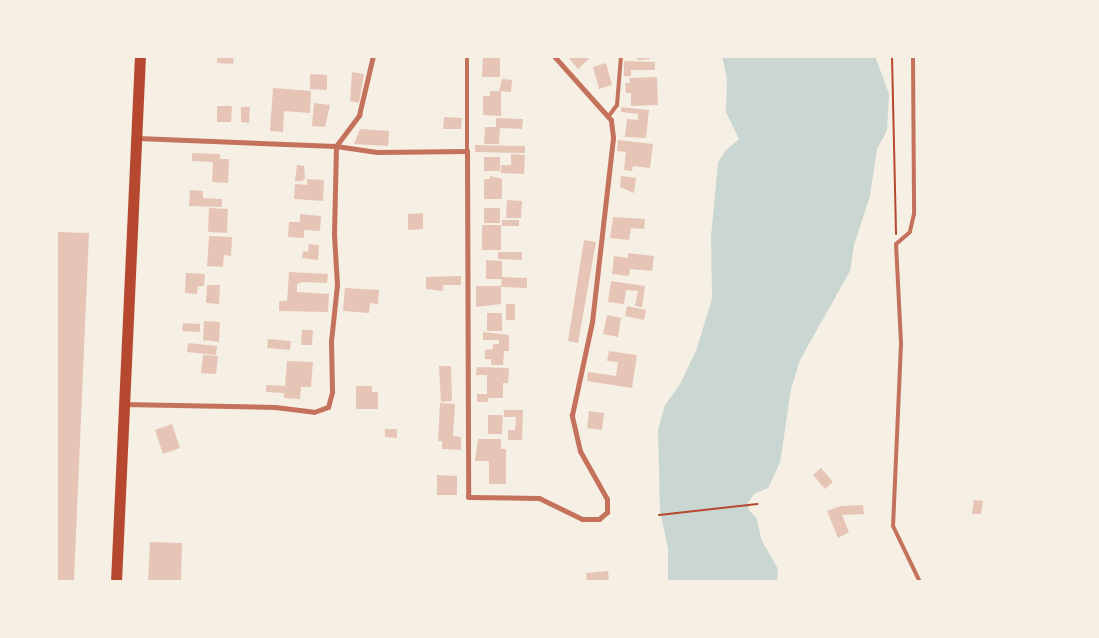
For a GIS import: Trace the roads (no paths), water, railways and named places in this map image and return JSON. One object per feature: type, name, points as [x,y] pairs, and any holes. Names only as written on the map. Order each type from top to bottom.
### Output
[{"type":"main road","points":[[116,582],[122,404],[140,56]]},
{"type":"street","points":[[122,404],[275,408],[314,412],[328,407],[332,392],[331,341],[337,285],[334,234],[336,146],[359,115],[374,56]]},
{"type":"street","points":[[137,138],[336,146],[377,152],[466,151],[468,496],[539,498],[592,520],[604,516],[607,512],[607,500],[576,440],[572,414],[592,322],[612,161],[612,137],[608,117],[554,56]]},
{"type":"lane","points":[[466,56],[466,151]]},
{"type":"lane","points":[[608,117],[618,105],[620,56]]},
{"type":"lane","points":[[914,56],[914,214],[910,232],[896,244],[901,344],[892,526],[920,582]]}]
